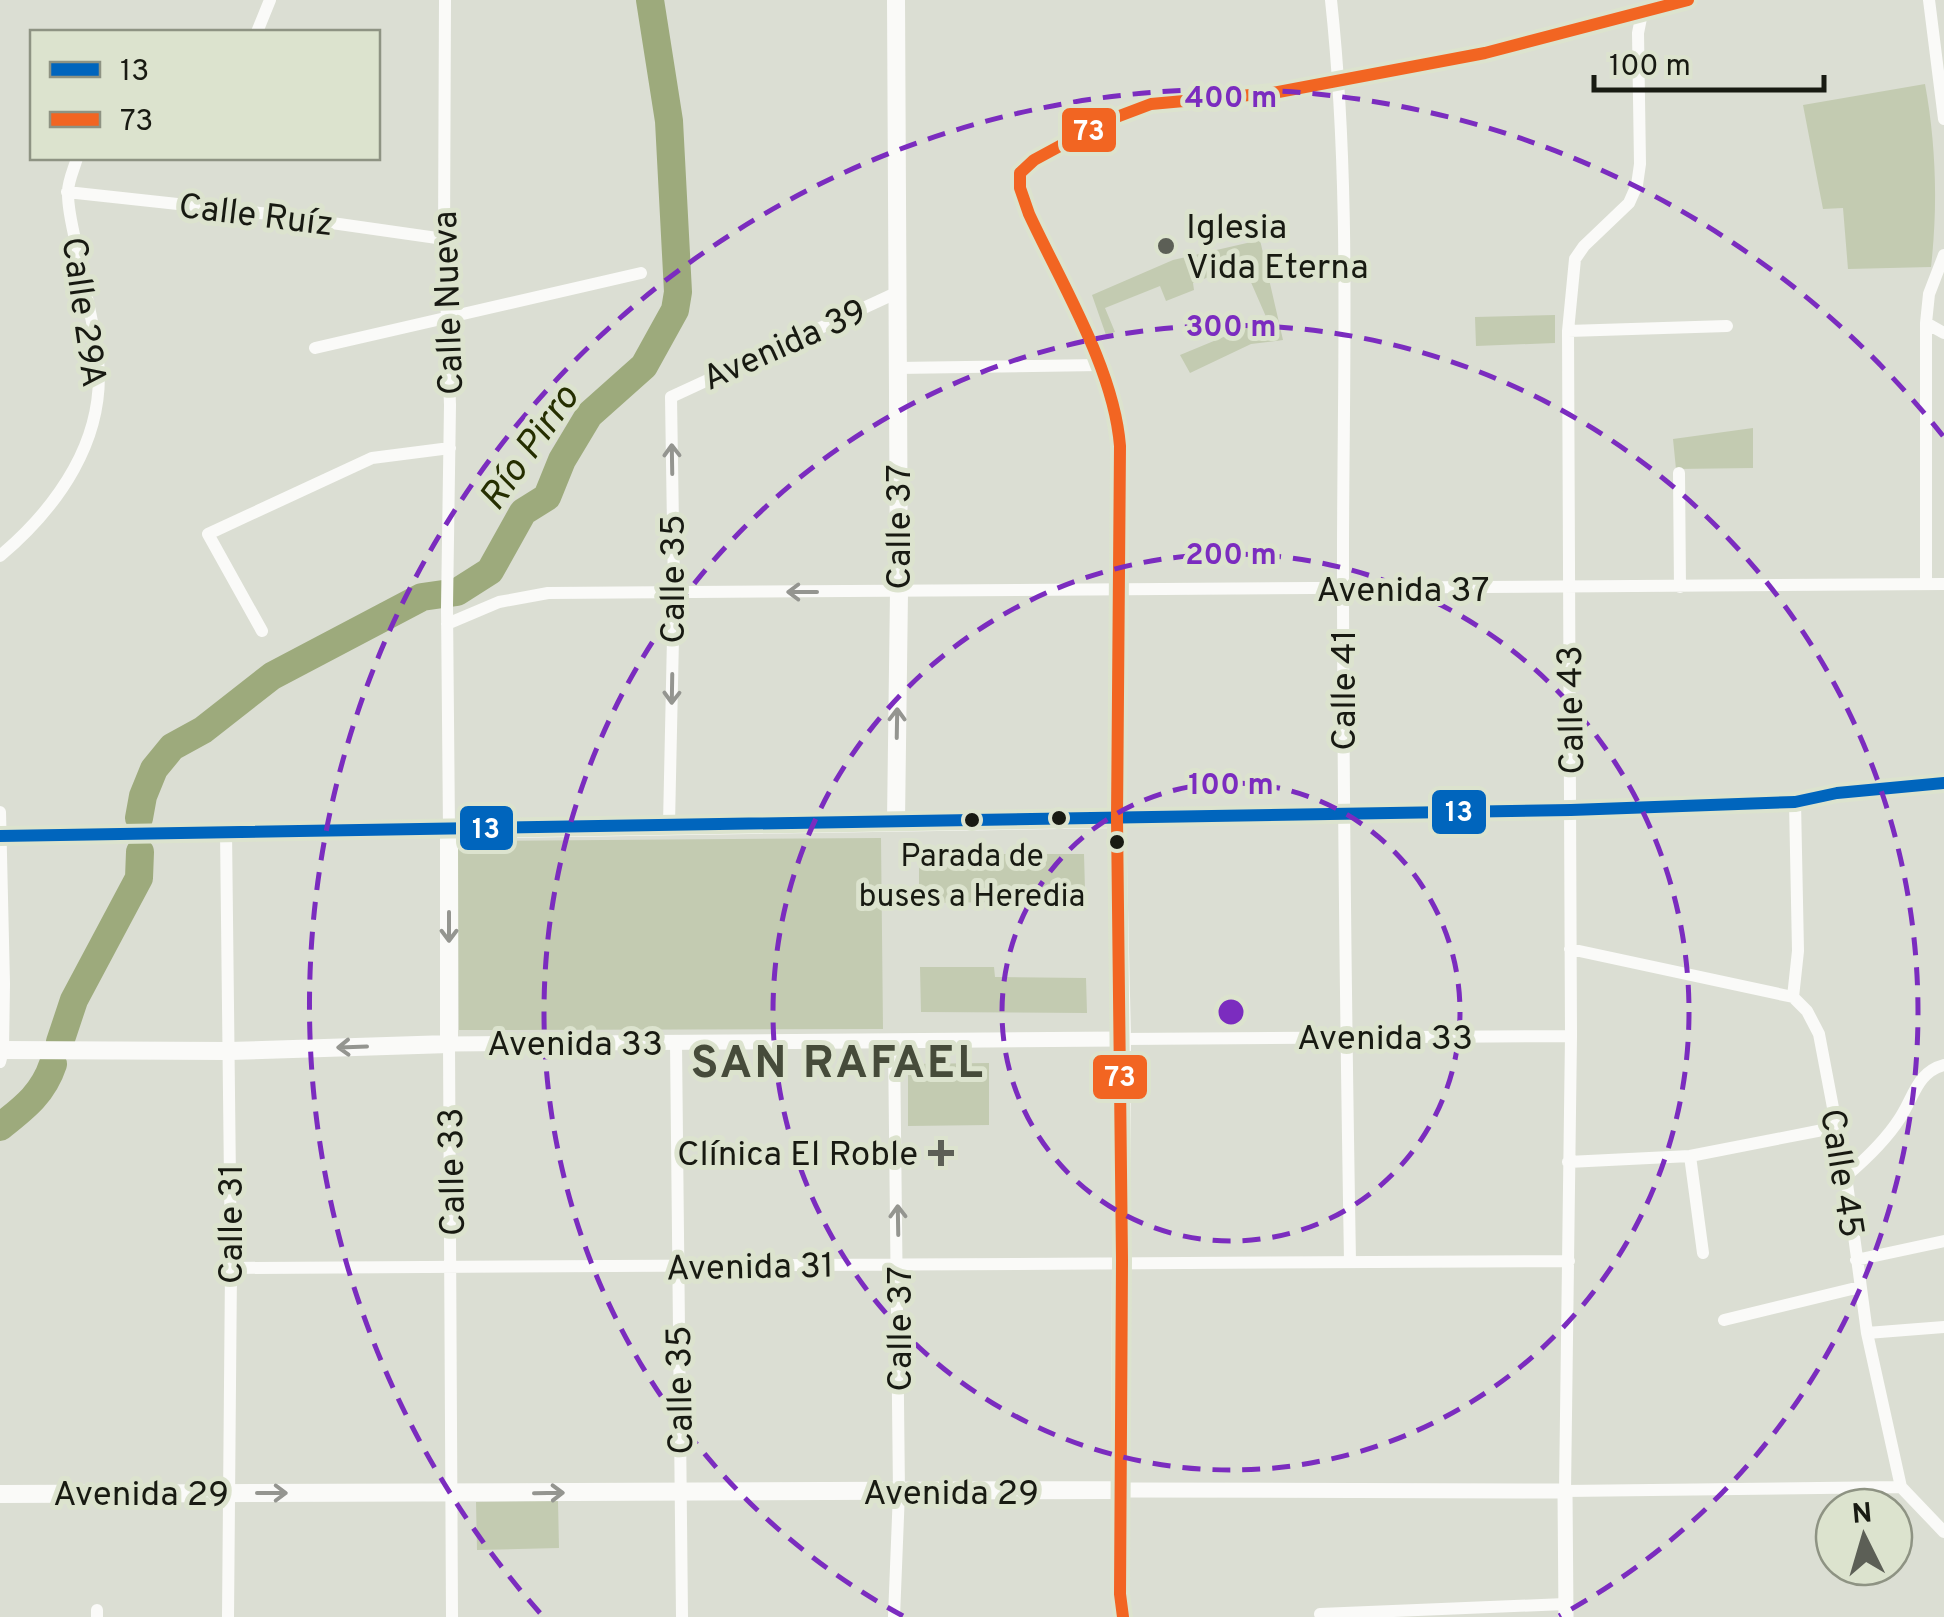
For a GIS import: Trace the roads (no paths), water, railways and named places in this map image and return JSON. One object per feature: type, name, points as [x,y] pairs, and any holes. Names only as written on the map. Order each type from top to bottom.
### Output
[{"type":"main road","name":"Calle 37","points":[[896,0],[896,821]]},
{"type":"main road","points":[[1120,1490],[1122,1040],[1118,819],[1122,590],[1118,423],[1100,365],[1029,214],[1020,188],[1020,173],[1034,160],[1106,121],[1152,104],[1273,92],[1523,45],[1688,0]]},
{"type":"main road","points":[[449,830],[1118,819]]},
{"type":"main road","name":"Calle 33","points":[[449,830],[450,1044]]},
{"type":"main road","name":"Avenida 33","points":[[1,1054],[450,1044]]},
{"type":"main road","name":"Avenida 29","points":[[0,1494],[1120,1490]]},
{"type":"street","points":[[258,30],[270,0]]},
{"type":"street","name":"Calle Nueva","points":[[445,0],[444,238],[450,448],[447,607]]},
{"type":"street","name":"Calle 41","points":[[1331,0],[1340,80],[1343,814],[1350,1261]]},
{"type":"street","points":[[1929,0],[1944,119]]},
{"type":"street","name":"Calle 43","points":[[1565,1491],[1571,1036],[1568,330],[1576,259],[1584,246],[1629,203],[1636,185],[1640,164],[1638,33],[1642,13]]},
{"type":"street","name":"Calle 29A","points":[[0,556],[29,531],[79,462],[93,426],[98,400],[98,360],[67,192],[76,160]]},
{"type":"street","name":"Calle Ruíz","points":[[67,192],[444,238]]},
{"type":"street","points":[[1926,584],[1926,322],[1929,294],[1944,254]]},
{"type":"street","points":[[316,348],[642,273]]},
{"type":"street","name":"Avenida 39","points":[[673,394],[896,293]]},
{"type":"street","points":[[1926,322],[1944,333]]},
{"type":"street","points":[[1568,330],[1726,326]]},
{"type":"street","name":"Avenida 39","points":[[897,368],[1100,365]]},
{"type":"street","name":"Calle 35","points":[[669,824],[673,394]]},
{"type":"street","points":[[262,631],[208,534],[372,458],[450,448]]},
{"type":"street","points":[[1679,473],[1680,587]]},
{"type":"street","name":"Avenida 37","points":[[447,624],[526,595],[1944,584]]},
{"type":"street","name":"Calle 33","points":[[447,607],[449,830]]},
{"type":"street","points":[[1118,819],[1795,802],[1837,793],[1944,783]]},
{"type":"street","points":[[1570,949],[1793,997],[1798,951],[1795,802]]},
{"type":"street","points":[[0,812],[1,1054]]},
{"type":"street","points":[[1,835],[449,830]]},
{"type":"street","name":"Calle 31","points":[[226,831],[228,1617]]},
{"type":"street","name":"Calle 45","points":[[1793,997],[1807,1011],[1819,1034],[1838,1126],[1867,1333],[1901,1486]]},
{"type":"street","name":"Avenida 33","points":[[450,1044],[1571,1036]]},
{"type":"street","name":"Calle 37","points":[[894,1041],[899,1264],[899,1492],[894,1617]]},
{"type":"street","name":"Calle 35","points":[[676,1042],[682,1617]]},
{"type":"street","name":"Calle 33","points":[[450,1044],[452,1617]]},
{"type":"street","points":[[1846,1176],[1873,1152],[1902,1117],[1925,1074],[1944,1065]]},
{"type":"street","points":[[1568,1162],[1690,1156],[1838,1126]]},
{"type":"street","points":[[1690,1156],[1703,1253]]},
{"type":"street","points":[[1856,1260],[1944,1241]]},
{"type":"street","name":"Avenida 31","points":[[230,1268],[677,1267],[1122,1260],[1568,1261]]},
{"type":"street","points":[[1724,1320],[1860,1288]]},
{"type":"street","points":[[1867,1333],[1944,1327]]},
{"type":"street","points":[[1901,1486],[1944,1532]]},
{"type":"street","name":"Avenida 29","points":[[1120,1490],[1565,1491],[1901,1486]]},
{"type":"street","points":[[1120,1490],[1123,1617]]},
{"type":"street","points":[[1320,1614],[1566,1611],[1565,1491]]},
{"type":"waterway","name":"Río Pirro","points":[[139,818],[154,769],[172,747],[203,730],[272,676],[422,597],[457,592],[490,571],[523,512],[547,497],[562,460],[589,415],[644,366],[675,310],[678,292],[669,121],[650,0]]},
{"type":"waterway","name":"Río Pirro","points":[[60,1042],[74,1000],[139,878],[140,852]]},
{"type":"waterway","name":"Río Pirro","points":[[0,1127],[38,1092],[53,1064]]},
{"type":"place","name":"Iglesia Vida Eterna","points":[[1166,246]]},
{"type":"place","name":"Parada de buses a Heredia","points":[[972,820]]},
{"type":"place","name":"Clínica El Roble","points":[[941,1153]]},
{"type":"district","name":"SAN RAFAEL","points":[[838,1061]]}]
